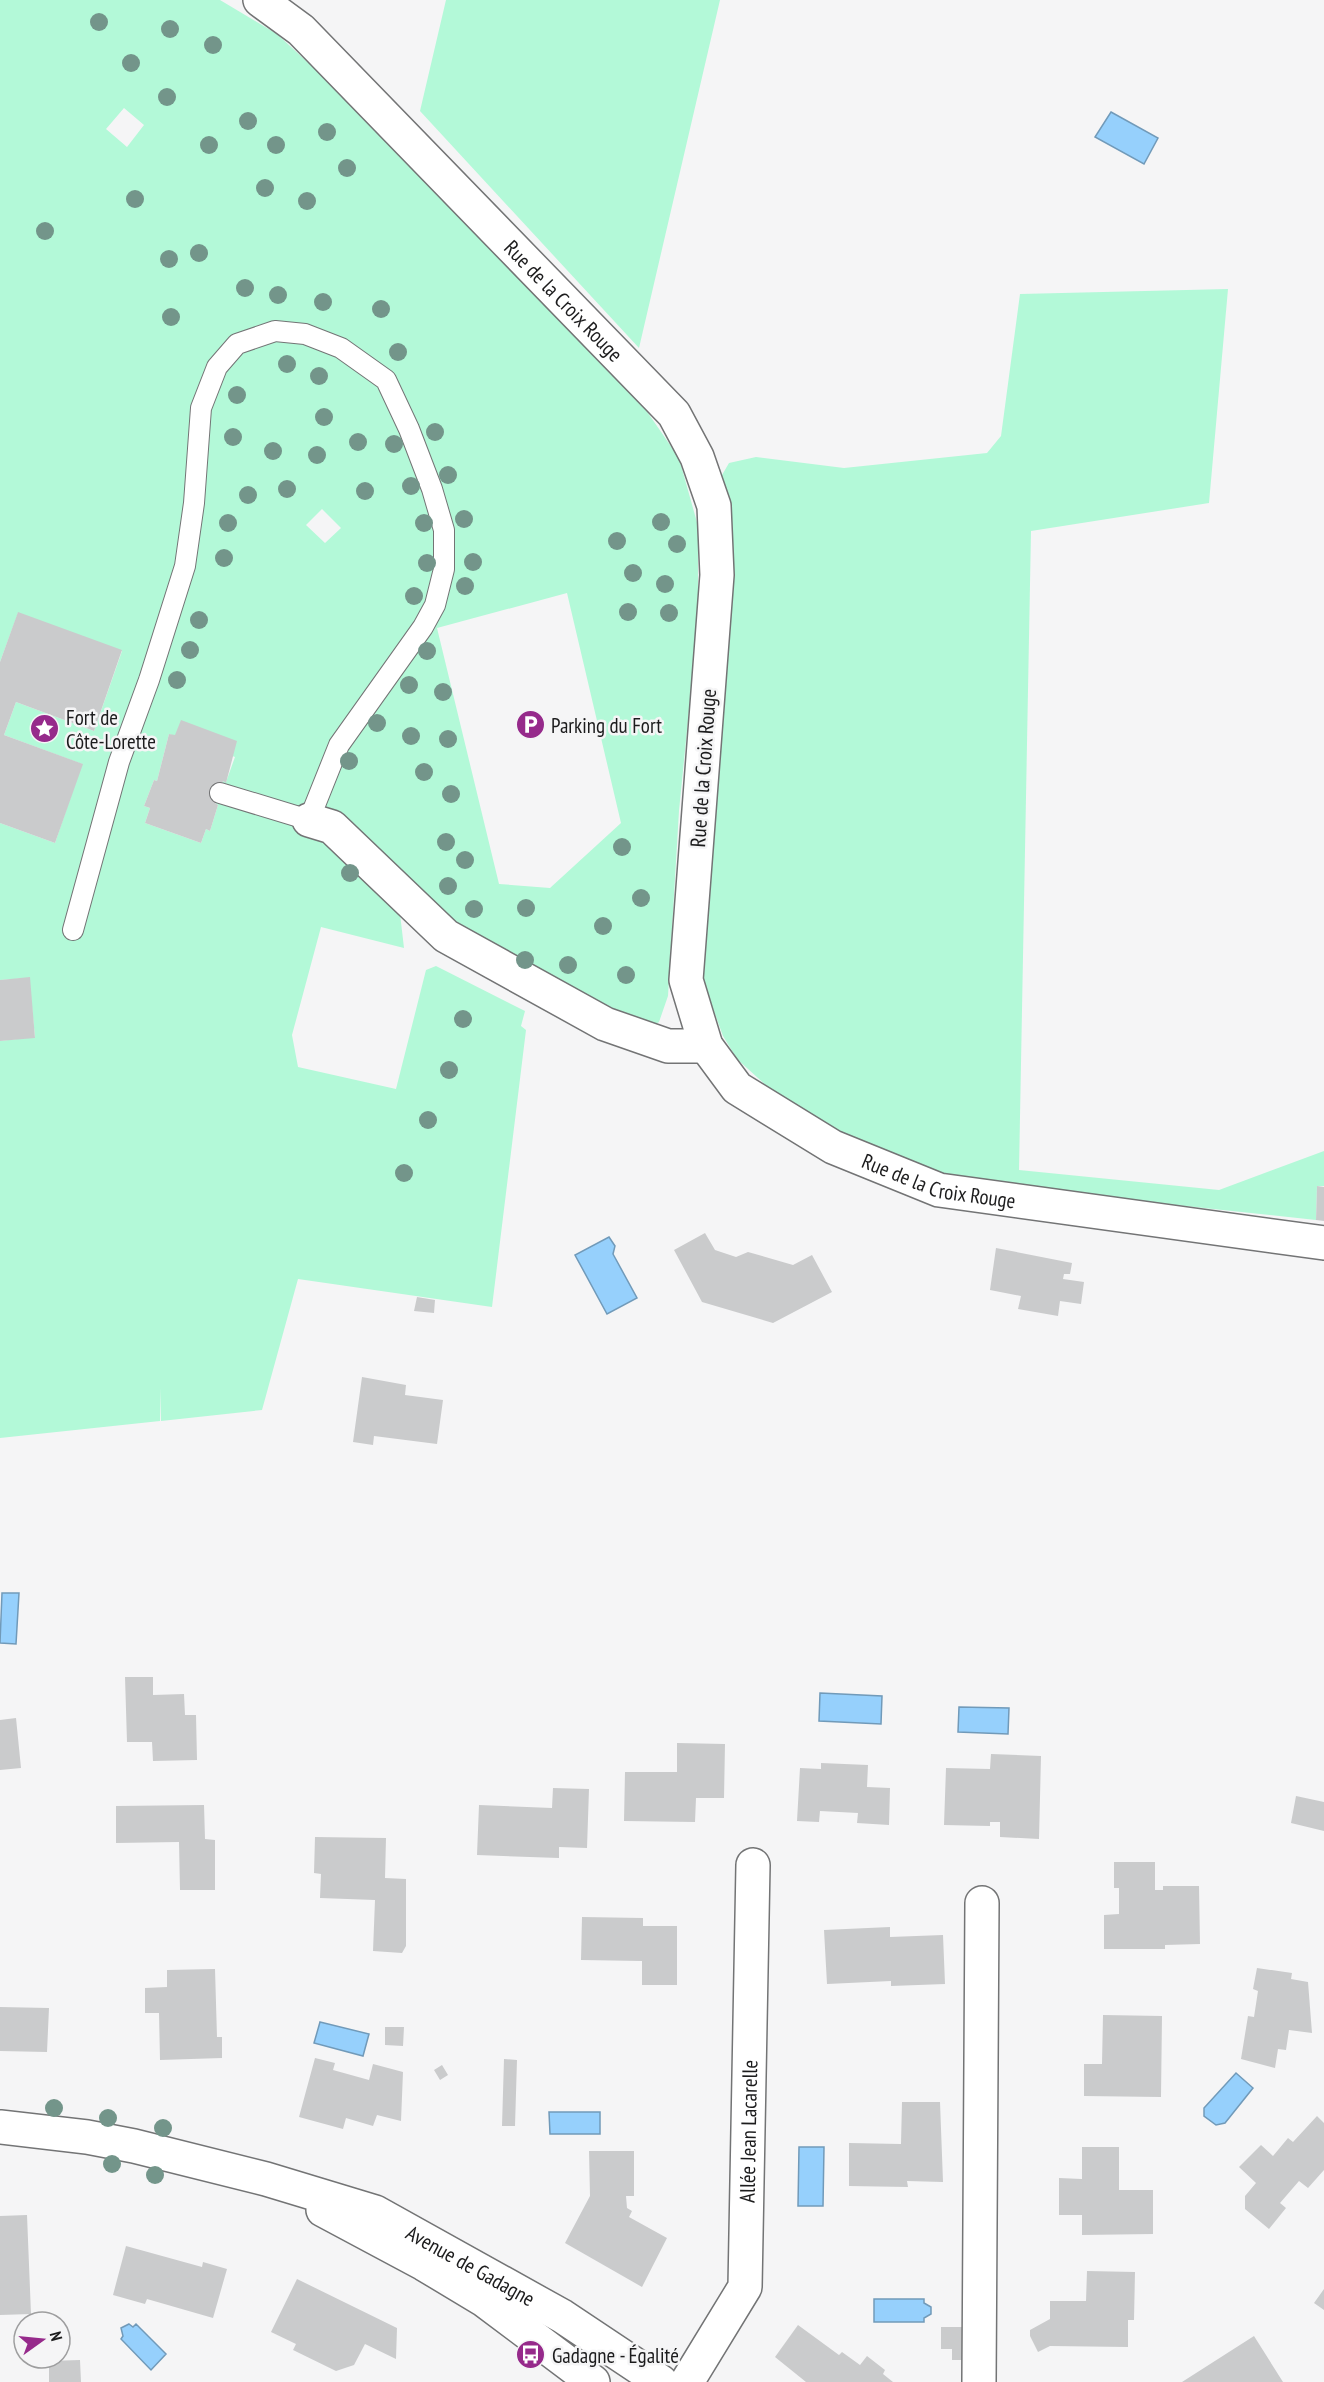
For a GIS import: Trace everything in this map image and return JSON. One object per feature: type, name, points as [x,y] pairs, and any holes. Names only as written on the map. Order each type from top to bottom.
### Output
[{"type":"street","name":"Rue de la Croix Rouge","points":[[260,0],[301,30],[674,414],[698,458],[714,506],[717,575],[686,980],[706,1046],[737,1088],[832,1147],[939,1190],[1324,1244]]},
{"type":"street","points":[[297,817],[333,826],[446,936],[605,1024],[668,1046],[706,1046]]},
{"type":"street","name":"Allée Jean Lacarelle","points":[[687,2382],[745,2287],[753,1865]]},
{"type":"street","points":[[979,2382],[982,1903]]},
{"type":"street","name":"Avenue de Gadagne","points":[[0,2127],[87,2137],[134,2146],[266,2179],[375,2212],[562,2316],[661,2382]]},
{"type":"street","name":"Avenue de Gadagne","points":[[266,2179],[424,2264],[484,2300],[593,2382]]},
{"type":"lane","points":[[73,930],[119,762],[149,680],[185,566],[194,502],[201,408],[217,367],[237,344],[275,331],[305,334],[341,348],[386,380],[410,429],[444,530],[444,569],[435,605],[423,627],[339,744],[297,817],[220,793]]},
{"type":"green space","points":[[0,0],[220,0],[277,34],[341,93],[637,397],[679,458],[698,526],[698,619],[679,811],[668,996],[659,1022],[650,1027],[565,990],[399,905],[404,948],[321,927],[292,1035],[298,1067],[396,1089],[426,970],[436,966],[525,1011],[521,1026],[526,1030],[492,1307],[298,1279],[262,1410],[161,1421],[160,1388],[160,1421],[0,1438],[0,1041],[35,1037],[29,978],[0,980],[0,823],[55,843],[82,764],[4,735],[16,702],[94,731],[122,651],[18,613],[0,662]],"holes":[[[124,108],[144,125],[127,147],[106,129]],[[322,509],[341,528],[325,543],[306,525]],[[567,593],[621,823],[550,888],[499,884],[437,628]],[[169,734],[235,757],[215,803],[218,805],[210,831],[206,829],[201,843],[145,823],[150,808],[144,806],[154,780],[157,781]]]},
{"type":"green space","points":[[446,0],[720,0],[639,348],[420,111]]},
{"type":"green space","points":[[1228,289],[1209,503],[1031,531],[1019,1170],[1219,1190],[1324,1151],[1324,1186],[1317,1186],[1316,1220],[969,1183],[846,1140],[790,1107],[737,1059],[723,1036],[704,984],[703,944],[724,513],[722,475],[729,463],[756,457],[844,468],[987,453],[1001,436],[1020,294]]},
{"type":"water","points":[[1111,112],[1158,138],[1144,164],[1095,137]]},
{"type":"water","points":[[609,1237],[615,1246],[613,1254],[637,1298],[607,1314],[575,1255]]},
{"type":"water","points":[[2,1593],[19,1593],[16,1644],[0,1643]]},
{"type":"water","points":[[820,1693],[882,1696],[881,1724],[819,1721]]},
{"type":"water","points":[[959,1707],[1009,1708],[1008,1734],[958,1732]]},
{"type":"water","points":[[320,2022],[369,2034],[363,2056],[314,2043]]},
{"type":"water","points":[[1236,2073],[1253,2088],[1225,2123],[1216,2125],[1204,2116],[1204,2108]]},
{"type":"water","points":[[549,2112],[600,2112],[600,2134],[550,2134]]},
{"type":"water","points":[[799,2147],[824,2147],[823,2206],[798,2206]]},
{"type":"water","points":[[874,2299],[924,2299],[924,2303],[931,2307],[931,2314],[924,2318],[924,2322],[874,2322]]},
{"type":"water","points":[[129,2324],[133,2327],[136,2324],[166,2354],[151,2370],[121,2339],[123,2336],[121,2328]]},
{"type":"building","points":[[18,612],[122,650],[94,731],[16,702],[4,735],[83,764],[55,843],[0,823],[0,662]]},
{"type":"building","points":[[181,720],[237,741],[226,783],[223,781],[215,803],[218,805],[210,831],[206,829],[201,843],[145,823],[150,808],[144,806],[154,780],[157,781],[169,734],[175,735]]},
{"type":"building","points":[[30,977],[35,1038],[0,1041],[0,980]]},
{"type":"building","points":[[1317,1186],[1324,1187],[1324,1221],[1316,1220]]},
{"type":"building","points":[[705,1233],[715,1250],[736,1257],[748,1252],[793,1265],[812,1255],[832,1292],[773,1323],[702,1302],[674,1250]]},
{"type":"building","points":[[996,1248],[1072,1263],[1070,1274],[1064,1274],[1063,1279],[1084,1282],[1081,1304],[1060,1301],[1058,1316],[1018,1309],[1021,1296],[990,1290]]},
{"type":"building","points":[[417,1297],[435,1300],[434,1313],[414,1311]]},
{"type":"building","points":[[362,1377],[406,1385],[405,1395],[443,1400],[437,1444],[374,1436],[373,1445],[353,1442]]},
{"type":"building","points":[[125,1677],[153,1677],[153,1695],[184,1694],[185,1715],[196,1715],[197,1760],[153,1761],[152,1742],[127,1742]]},
{"type":"building","points":[[16,1718],[21,1768],[0,1770],[0,1720]]},
{"type":"building","points":[[677,1743],[725,1744],[724,1798],[696,1798],[695,1822],[624,1821],[625,1772],[677,1772]]},
{"type":"building","points":[[991,1754],[1041,1756],[1039,1839],[1000,1837],[1000,1822],[990,1822],[990,1826],[944,1825],[946,1768],[990,1769]]},
{"type":"building","points":[[821,1763],[868,1765],[867,1787],[890,1788],[889,1825],[857,1823],[858,1813],[820,1811],[819,1822],[797,1821],[800,1768],[821,1769]]},
{"type":"building","points":[[553,1788],[589,1789],[587,1848],[559,1847],[559,1858],[477,1855],[479,1805],[552,1808]]},
{"type":"building","points":[[1296,1796],[1324,1802],[1324,1831],[1291,1823]]},
{"type":"building","points":[[204,1805],[205,1839],[215,1840],[215,1890],[180,1890],[179,1842],[116,1843],[116,1806]]},
{"type":"building","points":[[315,1837],[386,1838],[385,1878],[406,1879],[406,1946],[402,1953],[373,1951],[375,1900],[320,1898],[321,1874],[314,1873]]},
{"type":"building","points":[[1114,1862],[1155,1862],[1155,1890],[1163,1890],[1163,1886],[1199,1886],[1200,1944],[1165,1945],[1165,1949],[1104,1949],[1104,1915],[1119,1914],[1119,1888],[1114,1888]]},
{"type":"building","points":[[582,1917],[643,1918],[643,1926],[677,1926],[677,1985],[642,1985],[642,1961],[581,1960]]},
{"type":"building","points":[[890,1927],[890,1937],[943,1935],[945,1984],[891,1986],[891,1981],[827,1984],[824,1930]]},
{"type":"building","points":[[1257,1968],[1292,1973],[1291,1979],[1308,1982],[1312,2033],[1289,2030],[1286,2050],[1278,2049],[1275,2068],[1241,2059],[1248,2016],[1254,2017],[1258,1991],[1253,1989]]},
{"type":"building","points":[[215,1969],[217,2037],[222,2037],[222,2058],[160,2060],[159,2013],[145,2013],[145,1988],[167,1987],[167,1970]]},
{"type":"building","points":[[0,2007],[49,2008],[47,2052],[0,2051]]},
{"type":"building","points":[[1103,2015],[1162,2016],[1161,2097],[1084,2096],[1084,2064],[1102,2064]]},
{"type":"building","points":[[385,2027],[404,2027],[403,2046],[385,2045]]},
{"type":"building","points":[[315,2058],[335,2063],[333,2070],[369,2080],[373,2064],[403,2072],[401,2121],[377,2115],[373,2126],[346,2118],[343,2129],[299,2117]]},
{"type":"building","points":[[504,2059],[517,2060],[515,2126],[502,2126]]},
{"type":"building","points":[[442,2065],[448,2075],[440,2080],[434,2070]]},
{"type":"building","points":[[902,2102],[940,2102],[943,2182],[907,2181],[908,2187],[849,2186],[849,2143],[901,2144]]},
{"type":"building","points":[[1317,2116],[1324,2123],[1324,2170],[1308,2188],[1299,2181],[1280,2203],[1286,2208],[1269,2229],[1245,2209],[1245,2196],[1256,2183],[1239,2167],[1261,2145],[1273,2156],[1288,2138],[1293,2142]]},
{"type":"building","points":[[1082,2147],[1119,2147],[1119,2190],[1153,2190],[1153,2234],[1082,2235],[1082,2215],[1059,2215],[1059,2178],[1082,2179]]},
{"type":"building","points":[[589,2151],[634,2151],[634,2196],[626,2196],[627,2208],[632,2211],[629,2217],[667,2238],[642,2287],[565,2243],[590,2196]]},
{"type":"building","points":[[27,2215],[31,2310],[12,2310],[12,2315],[0,2315],[0,2216]]},
{"type":"building","points":[[126,2246],[202,2267],[203,2262],[227,2269],[213,2318],[147,2299],[145,2304],[113,2295]]},
{"type":"building","points":[[1087,2271],[1135,2272],[1134,2320],[1128,2320],[1128,2347],[1050,2346],[1038,2352],[1030,2336],[1030,2330],[1050,2319],[1050,2301],[1086,2301]]},
{"type":"building","points":[[297,2279],[397,2328],[396,2359],[365,2344],[354,2365],[336,2371],[293,2350],[296,2344],[271,2332]]},
{"type":"building","points":[[1324,2289],[1324,2310],[1314,2303]]},
{"type":"building","points":[[798,2325],[839,2355],[842,2352],[860,2365],[867,2356],[885,2370],[883,2374],[893,2382],[806,2382],[775,2357]]},
{"type":"building","points":[[941,2327],[964,2327],[963,2360],[952,2360],[952,2349],[941,2349]]},
{"type":"building","points":[[1254,2336],[1283,2382],[1182,2382]]},
{"type":"building","points":[[72,2360],[80,2360],[81,2382],[49,2382],[49,2370],[72,2370]]},
{"type":"place","name":"Parking du Fort","points":[[530,725]]},
{"type":"place","name":"Fort de Côte-Lorette","points":[[45,729]]},
{"type":"place","name":"Gadagne - Égalité","points":[[531,2355]]}]
